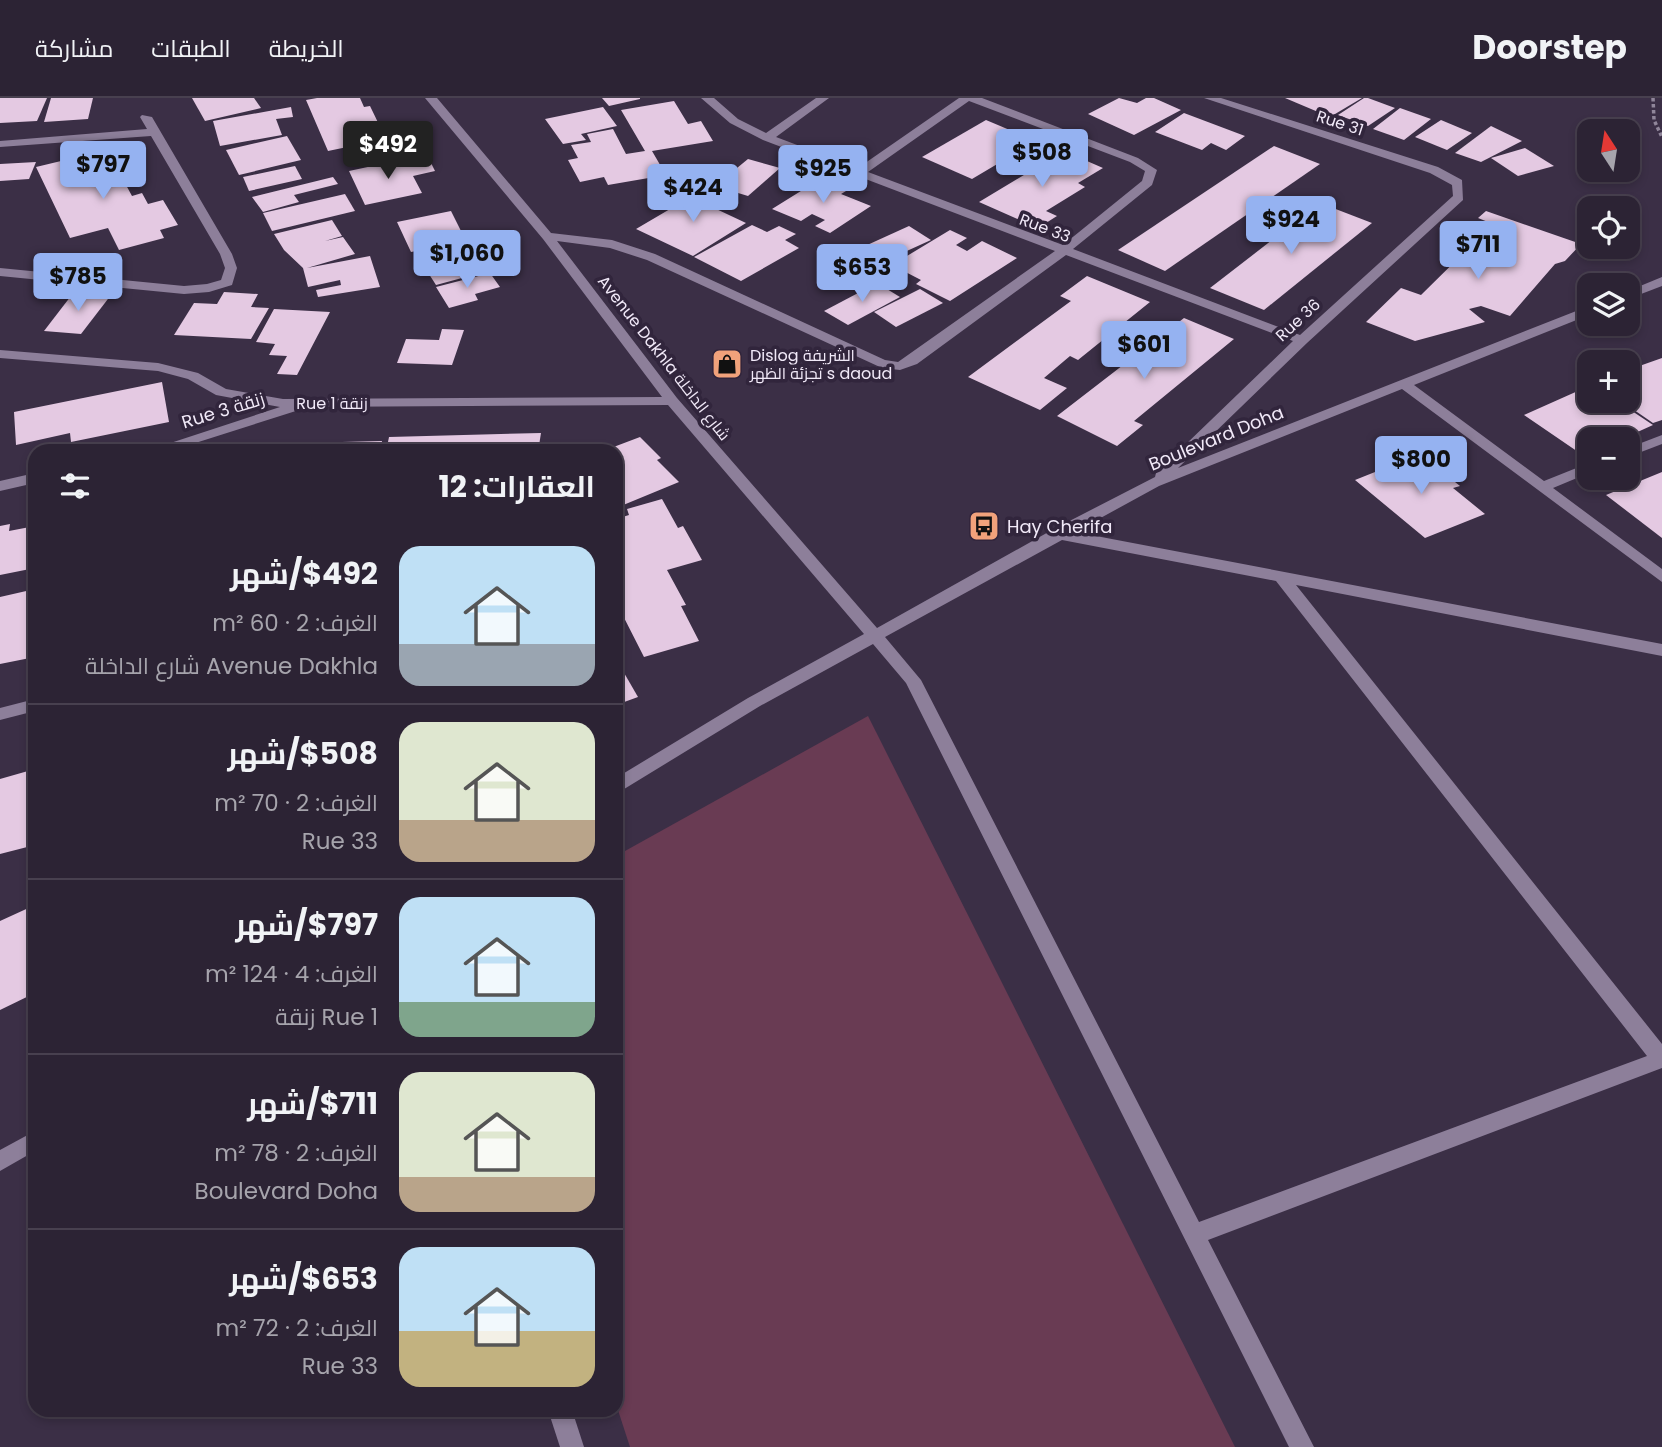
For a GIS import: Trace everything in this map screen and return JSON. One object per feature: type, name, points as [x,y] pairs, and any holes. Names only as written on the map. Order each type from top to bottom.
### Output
[{"type":"street","name":"Avenue Dakhla شارع الداخلة","points":[[431,98],[547,236],[672,401],[912,680],[1302,1447]]},
{"type":"street","name":"Rue 33","points":[[707,98],[734,121],[767,138],[1302,340]]},
{"type":"street","points":[[767,138],[823,98]]},
{"type":"street","points":[[861,172],[966,98]]},
{"type":"street","points":[[547,236],[612,244],[650,257],[882,363],[900,366],[912,361],[1062,251],[1148,182],[1150,170],[1134,160],[972,98]]},
{"type":"street","name":"Rue 31","points":[[1215,99],[1434,170],[1458,183]]},
{"type":"street","points":[[0,272],[184,290],[209,288],[227,282],[231,268],[226,254],[146,117]]},
{"type":"street","points":[[0,144],[154,132]]},
{"type":"street","name":"Rue 36","points":[[1154,483],[1302,340],[1459,197],[1458,183]]},
{"type":"street","points":[[1640,290],[1662,281]]},
{"type":"street","name":"Boulevard Doha","points":[[623,784],[754,702],[1154,483],[1577,315]]},
{"type":"street","name":"Rue 1 زنقة","points":[[0,355],[158,367],[193,376],[239,397],[260,401],[672,401]]},
{"type":"street","points":[[1403,383],[1662,577]]},
{"type":"street","name":"Rue 3 زنقة","points":[[175,444],[306,403]]},
{"type":"street","points":[[1640,448],[1662,439]]},
{"type":"street","points":[[1543,487],[1577,473]]},
{"type":"street","points":[[0,486],[28,480]]},
{"type":"street","points":[[1057,534],[1662,650]]},
{"type":"street","points":[[1193,1235],[1662,1059],[1281,577]]},
{"type":"street","points":[[0,714],[28,707]]},
{"type":"street","points":[[0,1161],[28,1144]]},
{"type":"street","points":[[562,1417],[572,1447]]},
{"type":"path","points":[[1653,98],[1654,120],[1662,136]]},
{"type":"shaded area","points":[[868,716],[1235,1447],[630,1447],[620,1417],[623,1417],[623,852]]},
{"type":"building","points":[[0,98],[47,98],[37,121],[0,123]]},
{"type":"building","points":[[51,98],[93,98],[88,119],[44,122]]},
{"type":"building","points":[[192,98],[254,98],[261,108],[205,121]]},
{"type":"building","points":[[360,98],[364,107],[370,106],[386,139],[328,151],[306,100]]},
{"type":"building","points":[[602,98],[640,98],[640,99],[609,106]]},
{"type":"building","points":[[1119,98],[1137,103],[1146,98],[1154,98],[1181,110],[1134,135],[1088,114]]},
{"type":"building","points":[[1285,98],[1362,98],[1330,117]]},
{"type":"building","points":[[1364,98],[1395,108],[1368,126],[1338,115]]},
{"type":"building","points":[[674,101],[688,124],[701,121],[713,141],[652,151],[666,175],[608,185],[604,177],[580,182],[568,160],[578,158],[571,145],[591,142],[587,134],[613,129],[626,154],[645,151],[621,110]]},
{"type":"building","points":[[291,107],[293,117],[276,119],[282,135],[220,146],[213,121]]},
{"type":"building","points":[[603,107],[617,126],[581,134],[586,140],[563,144],[545,119]]},
{"type":"building","points":[[1400,108],[1431,119],[1404,140],[1373,129]]},
{"type":"building","points":[[1184,113],[1245,136],[1226,150],[1211,143],[1202,150],[1155,132]]},
{"type":"building","points":[[986,120],[1036,141],[972,179],[922,157]]},
{"type":"building","points":[[1441,120],[1472,133],[1447,150],[1415,137]]},
{"type":"building","points":[[1491,126],[1522,141],[1481,162],[1455,153]]},
{"type":"building","points":[[287,136],[301,160],[239,175],[226,150]]},
{"type":"building","points":[[1274,146],[1320,164],[1165,271],[1118,250]]},
{"type":"building","points":[[1525,148],[1554,166],[1518,176],[1491,158]]},
{"type":"building","points":[[107,150],[132,196],[142,193],[148,204],[163,200],[178,225],[160,230],[164,238],[119,250],[108,228],[70,238],[36,167]]},
{"type":"building","points":[[1064,151],[1103,168],[1078,183],[1085,187],[1046,211],[1057,216],[1038,228],[979,202]]},
{"type":"building","points":[[405,159],[410,167],[431,163],[435,171],[413,176],[422,193],[365,205],[349,171]]},
{"type":"building","points":[[748,159],[780,168],[748,196],[715,186]]},
{"type":"building","points":[[36,162],[29,179],[0,181],[0,164]]},
{"type":"building","points":[[295,166],[302,179],[249,191],[243,177]]},
{"type":"building","points":[[825,176],[851,188],[841,194],[871,206],[830,233],[815,226],[825,220],[812,214],[801,221],[772,209]]},
{"type":"building","points":[[333,177],[338,184],[294,195],[299,202],[263,212],[252,197]]},
{"type":"building","points":[[704,189],[726,199],[712,207],[746,223],[693,256],[636,229]]},
{"type":"building","points":[[345,194],[355,211],[272,231],[263,213]]},
{"type":"building","points":[[1320,203],[1372,223],[1264,310],[1210,288]]},
{"type":"building","points":[[451,211],[466,241],[476,250],[485,248],[499,268],[436,285],[416,254],[462,242],[411,252],[397,222]]},
{"type":"building","points":[[1486,211],[1577,243],[1577,248],[1565,261],[1555,264],[1510,316],[1481,306],[1469,309],[1485,322],[1415,341],[1366,322],[1401,288],[1421,295],[1493,224],[1478,218]]},
{"type":"building","points":[[332,220],[342,236],[325,241],[343,237],[355,254],[307,268],[370,256],[380,287],[318,297],[316,290],[341,285],[340,280],[308,287],[303,268],[284,250],[274,234]]},
{"type":"building","points":[[752,225],[767,232],[779,226],[796,234],[785,240],[799,248],[741,281],[694,257]]},
{"type":"building","points":[[909,226],[931,240],[876,265],[854,251]]},
{"type":"building","points":[[950,230],[967,238],[956,245],[967,251],[982,241],[1017,258],[950,301],[916,284],[921,280],[892,265]]},
{"type":"building","points":[[490,273],[500,287],[475,294],[478,300],[449,308],[436,287]]},
{"type":"building","points":[[1087,276],[1150,302],[1078,360],[1070,356],[1044,378],[1067,388],[1040,410],[968,377],[1071,301],[1060,296]]},
{"type":"building","points":[[877,283],[900,297],[848,325],[824,311]]},
{"type":"building","points":[[920,289],[943,303],[896,327],[874,312]]},
{"type":"building","points":[[74,292],[111,295],[81,334],[44,331]]},
{"type":"building","points":[[224,292],[258,294],[251,307],[269,308],[251,339],[174,335],[194,303],[217,304]]},
{"type":"building","points":[[274,309],[330,312],[297,375],[277,374],[287,356],[269,355],[275,344],[256,342]]},
{"type":"building","points":[[1184,318],[1234,339],[1134,421],[1143,425],[1117,446],[1057,416]]},
{"type":"building","points":[[442,329],[464,330],[452,365],[397,363],[406,339],[439,340]]},
{"type":"building","points":[[1662,358],[1662,420],[1653,423],[1638,413],[1640,366]]},
{"type":"building","points":[[162,382],[169,422],[71,442],[70,433],[16,445],[14,412]]},
{"type":"building","points":[[1577,391],[1577,413],[1635,413],[1653,425],[1640,431],[1640,427],[1577,427],[1577,451],[1524,415]]},
{"type":"building","points":[[541,433],[539,444],[388,444],[389,437]]},
{"type":"building","points":[[640,437],[661,458],[657,460],[679,482],[623,505],[622,444]]},
{"type":"building","points":[[382,441],[381,444],[342,442]]},
{"type":"building","points":[[1420,454],[1460,486],[1453,488],[1485,514],[1425,538],[1355,480]]},
{"type":"building","points":[[1662,472],[1662,538],[1606,495],[1618,490],[1640,490],[1640,481]]},
{"type":"building","points":[[662,499],[678,528],[683,526],[702,560],[667,570],[686,605],[681,606],[699,641],[644,657],[623,616],[623,517],[629,515],[627,509]]},
{"type":"building","points":[[10,524],[9,531],[28,527],[28,569],[0,575],[0,526]]},
{"type":"building","points":[[28,591],[28,658],[0,664],[0,597]]},
{"type":"building","points":[[623,671],[638,697],[623,702]]},
{"type":"building","points":[[28,771],[28,847],[0,854],[0,779]]},
{"type":"building","points":[[28,908],[28,996],[0,1010],[0,921]]},
{"type":"place","name":"Dislog الشريفة تجزئة الظهر s daoud","points":[[727,364]]},
{"type":"place","name":"Hay Cherifa","points":[[984,526]]}]
